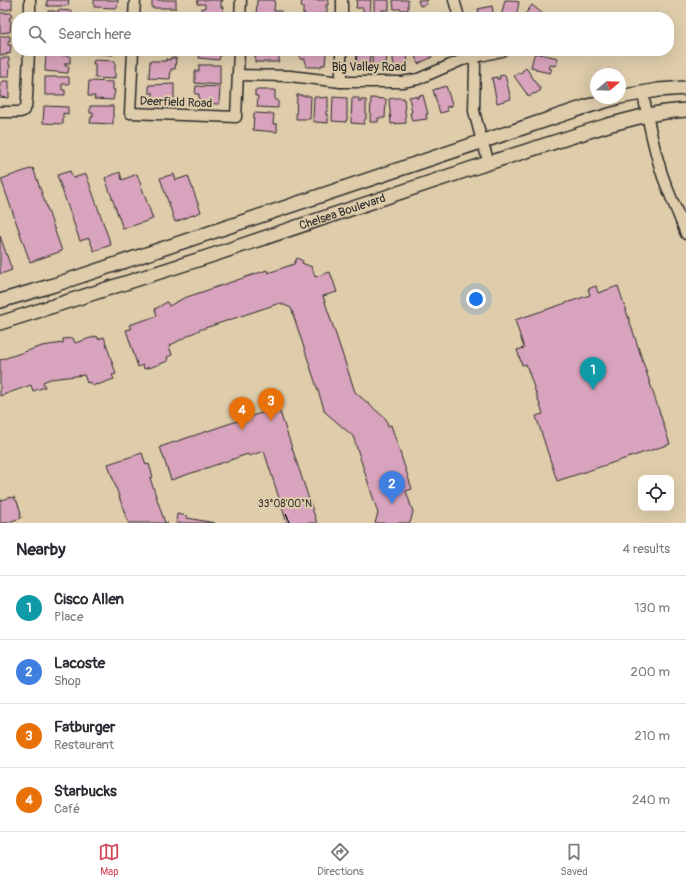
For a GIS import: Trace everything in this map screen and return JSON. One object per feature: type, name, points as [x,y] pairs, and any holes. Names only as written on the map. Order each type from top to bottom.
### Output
[{"type":"main road","points":[[626,96],[643,92],[686,88]]},
{"type":"main road","name":"Chelsea Boulevard","points":[[0,301],[54,285],[595,104]]},
{"type":"main road","name":"Chelsea Boulevard","points":[[0,323],[210,256],[608,125],[647,115],[686,110]]},
{"type":"street","points":[[30,0],[30,12]]},
{"type":"street","points":[[134,12],[135,0]]},
{"type":"street","points":[[240,12],[241,0]]},
{"type":"street","points":[[342,0],[342,12]]},
{"type":"street","points":[[454,0],[458,12]]},
{"type":"street","points":[[0,112],[16,113],[23,111],[26,107],[29,56]]},
{"type":"street","name":"Deerfield Road","points":[[133,56],[130,113],[236,117],[238,75]]},
{"type":"street","points":[[238,75],[239,56]]},
{"type":"street","points":[[341,82],[342,56]]},
{"type":"street","name":"Big Valley Road","points":[[238,75],[290,76],[341,82],[407,81],[423,77],[469,56]]},
{"type":"street","points":[[472,56],[475,70],[474,111],[489,163]]},
{"type":"street","points":[[643,92],[653,143],[660,168],[686,234]]},
{"type":"building","points":[[0,0],[12,0],[12,9],[0,10]]},
{"type":"building","points":[[47,0],[69,0],[67,6],[47,6]]},
{"type":"building","points":[[94,0],[118,0],[117,8],[94,7]]},
{"type":"building","points":[[152,0],[176,0],[176,8],[152,8]]},
{"type":"building","points":[[198,0],[223,0],[221,1],[221,7],[223,7],[222,12],[201,12],[202,8],[205,8],[205,4],[197,4]]},
{"type":"building","points":[[257,0],[275,0],[274,11],[281,11],[281,12],[256,12]]},
{"type":"building","points":[[302,0],[328,0],[328,5],[326,5],[327,12],[303,12],[303,7],[301,7]]},
{"type":"building","points":[[357,0],[371,0],[370,12],[363,12],[363,8],[356,8]]},
{"type":"building","points":[[374,0],[389,0],[389,10],[374,12]]},
{"type":"building","points":[[393,0],[408,0],[408,10],[394,9]]},
{"type":"building","points":[[418,0],[426,0],[427,4],[420,6]]},
{"type":"building","points":[[505,0],[519,2],[517,12],[502,12]]},
{"type":"building","points":[[532,5],[541,12],[527,12]]},
{"type":"building","points":[[492,6],[493,12],[479,12],[478,9]]},
{"type":"building","points":[[58,10],[72,11],[72,12],[57,12]]},
{"type":"building","points":[[0,13],[12,13],[11,18],[9,18],[11,21],[10,32],[0,33]]},
{"type":"building","points":[[0,36],[10,36],[8,45],[11,45],[10,54],[7,53],[7,55],[0,55]]},
{"type":"building","points":[[46,56],[70,56],[70,63],[65,63],[65,66],[69,66],[68,73],[45,71]]},
{"type":"building","points":[[199,56],[220,56],[219,60],[199,58]]},
{"type":"building","points":[[255,56],[279,56],[279,62],[255,62]]},
{"type":"building","points":[[300,56],[326,56],[325,65],[321,65],[321,67],[307,67],[305,59],[300,59]]},
{"type":"building","points":[[357,56],[370,56],[369,68],[356,68]]},
{"type":"building","points":[[372,56],[387,56],[386,69],[372,69]]},
{"type":"building","points":[[393,56],[407,56],[408,67],[394,67]]},
{"type":"building","points":[[415,56],[432,56],[432,57],[418,64]]},
{"type":"building","points":[[534,56],[549,56],[558,58],[556,66],[550,65],[550,73],[536,70],[536,68],[531,67]]},
{"type":"building","points":[[0,58],[9,58],[9,77],[0,77]]},
{"type":"building","points":[[170,58],[176,58],[175,69],[171,69],[170,79],[149,78],[150,61],[166,61],[166,59],[170,60]]},
{"type":"building","points":[[94,60],[115,61],[115,78],[95,78],[95,64],[93,64]]},
{"type":"building","points":[[199,65],[220,65],[220,85],[195,83],[195,71],[199,71]]},
{"type":"building","points":[[526,68],[541,90],[529,97],[514,76],[521,73]]},
{"type":"building","points":[[505,75],[511,99],[497,103],[492,78],[497,77],[497,79],[500,79],[499,76]]},
{"type":"building","points":[[45,77],[69,77],[69,84],[62,84],[62,90],[65,90],[65,95],[45,95]]},
{"type":"building","points":[[2,81],[9,81],[9,98],[0,97],[0,83],[2,83]]},
{"type":"building","points":[[89,81],[113,82],[113,90],[115,90],[113,100],[94,99],[95,96],[88,96]]},
{"type":"building","points":[[174,84],[174,102],[150,103],[150,97],[153,97],[153,93],[149,93],[149,85]]},
{"type":"building","points":[[196,86],[220,87],[219,104],[199,103],[199,94],[195,94]]},
{"type":"building","points":[[446,86],[452,106],[446,107],[448,111],[440,113],[433,90]]},
{"type":"building","points":[[255,90],[275,90],[275,100],[278,100],[278,108],[257,107],[258,96],[255,96]]},
{"type":"building","points":[[297,95],[311,96],[310,119],[296,119]]},
{"type":"building","points":[[423,95],[428,114],[426,114],[427,119],[412,121],[409,97],[416,96],[416,98],[418,98],[418,96]]},
{"type":"building","points":[[314,97],[328,97],[328,111],[326,111],[326,115],[328,115],[328,123],[313,121]]},
{"type":"building","points":[[333,97],[347,98],[346,122],[332,121]]},
{"type":"building","points":[[352,98],[359,98],[359,102],[361,102],[361,100],[366,100],[366,119],[364,124],[351,123]]},
{"type":"building","points":[[371,98],[386,99],[385,118],[378,118],[378,122],[370,122]]},
{"type":"building","points":[[404,98],[406,123],[391,124],[389,99]]},
{"type":"building","points":[[44,106],[68,107],[68,114],[63,113],[63,124],[43,123]]},
{"type":"building","points":[[90,106],[113,106],[113,124],[90,123],[93,113],[90,113]]},
{"type":"building","points":[[254,113],[274,114],[273,124],[277,124],[277,132],[253,130]]},
{"type":"building","points":[[33,168],[62,251],[30,262],[1,179]]},
{"type":"building","points":[[70,171],[73,178],[86,174],[111,245],[94,251],[89,238],[80,241],[57,175]]},
{"type":"building","points":[[120,172],[122,180],[137,174],[153,219],[123,229],[105,178]]},
{"type":"building","points":[[174,174],[176,180],[188,176],[201,212],[175,222],[160,178]]},
{"type":"building","points":[[0,236],[12,270],[1,274],[0,271]]},
{"type":"building","points":[[297,258],[303,261],[302,263],[312,267],[315,277],[330,272],[337,292],[323,296],[355,392],[386,419],[388,426],[391,425],[412,489],[406,491],[413,512],[410,523],[375,523],[378,513],[353,436],[325,412],[291,308],[280,303],[199,330],[169,346],[172,355],[167,357],[168,361],[144,369],[143,365],[138,367],[126,330],[131,329],[129,325],[157,316],[155,309],[167,302],[169,306],[184,298],[267,270],[268,273],[294,264]]},
{"type":"building","points":[[596,286],[598,293],[618,286],[670,444],[557,481],[536,416],[543,414],[526,364],[522,365],[517,350],[524,348],[515,320],[590,295],[588,289]]},
{"type":"building","points":[[97,336],[98,339],[104,337],[116,374],[112,375],[114,379],[92,386],[90,382],[87,383],[84,375],[50,379],[43,382],[45,387],[33,391],[31,385],[0,396],[0,360],[42,346],[63,343],[63,339],[73,338],[75,343]]},
{"type":"building","points":[[273,409],[280,412],[317,523],[287,523],[264,451],[249,456],[248,454],[171,480],[160,447]]},
{"type":"building","points":[[142,453],[146,465],[149,464],[153,477],[150,478],[165,523],[128,523],[108,464]]},
{"type":"building","points":[[14,497],[17,501],[21,518],[0,523],[0,501]]},
{"type":"building","points":[[177,514],[187,516],[187,518],[215,523],[176,523]]},
{"type":"place","name":"Cisco Allen","points":[[593,390]]},
{"type":"place","name":"Fatburger","points":[[271,421]]},
{"type":"place","name":"Starbucks","points":[[242,430]]},
{"type":"place","name":"Lacoste","points":[[392,504]]}]
